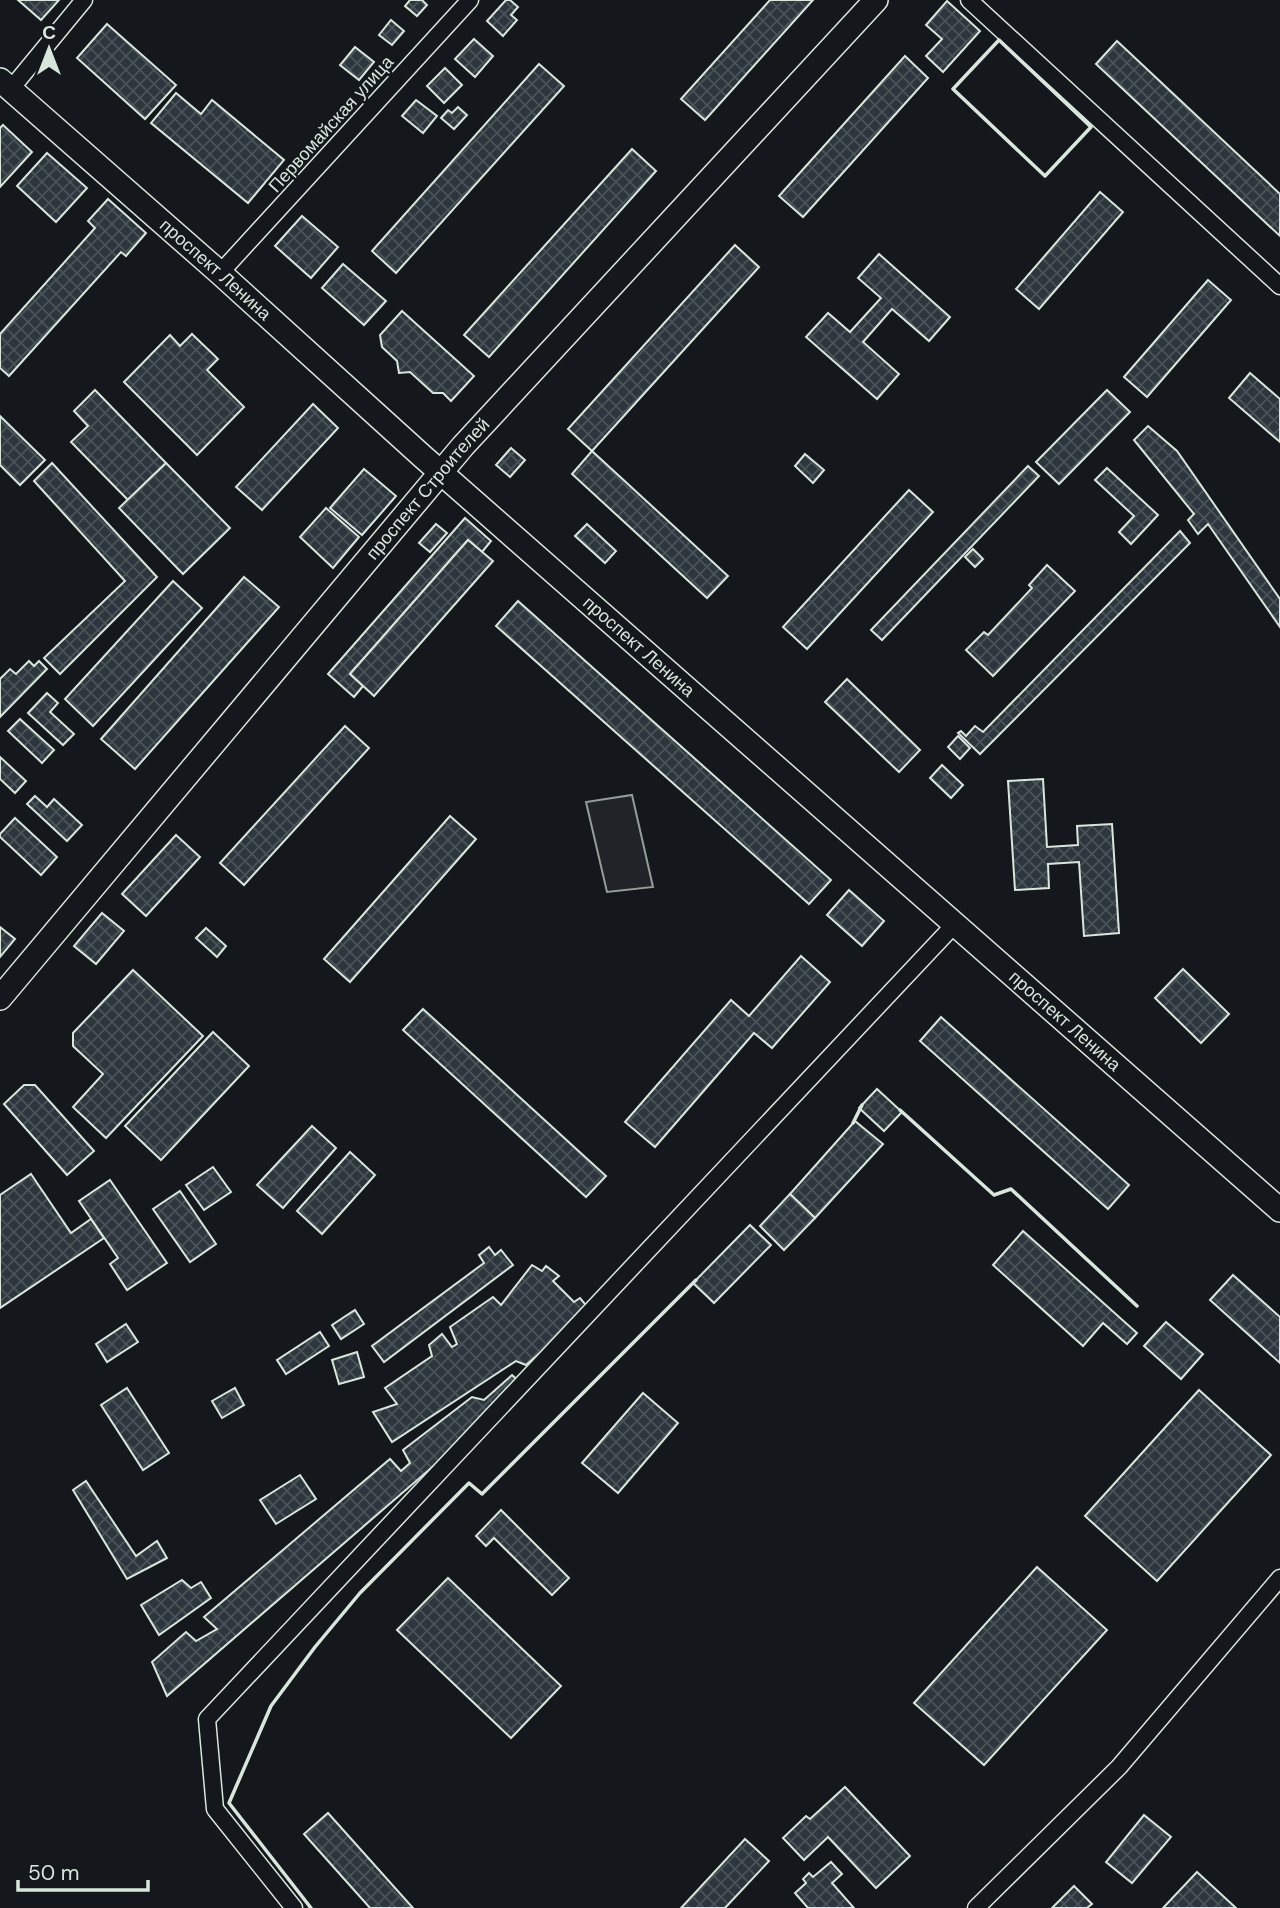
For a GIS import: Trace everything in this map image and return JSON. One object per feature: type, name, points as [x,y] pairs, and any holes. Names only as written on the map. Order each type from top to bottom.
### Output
[{"type":"street","points":[[5,85],[84,0]]},
{"type":"street","name":"Первомайская улица","points":[[220,273],[470,0]]},
{"type":"street","name":"проспект Строителей","points":[[0,998],[509,393],[876,0]]},
{"type":"street","points":[[969,0],[1280,286]]},
{"type":"street","name":"проспект Ленина","points":[[5,85],[1280,1210]]},
{"type":"street","points":[[293,1908],[215,1809],[207,1719],[955,923]]},
{"type":"street","points":[[976,1908],[1119,1767],[1280,1578]]},
{"type":"shaded area","points":[[632,795],[653,887],[607,892],[586,802]]},
{"type":"building","points":[[18,0],[59,0],[41,20]]},
{"type":"building","points":[[410,0],[422,0],[427,5],[417,16],[405,6]]},
{"type":"building","points":[[506,0],[518,7],[511,15],[517,20],[503,36],[487,21]]},
{"type":"building","points":[[770,0],[813,0],[705,120],[681,99]]},
{"type":"building","points":[[947,1],[980,31],[943,72],[926,56],[942,39],[926,25]]},
{"type":"building","points":[[391,20],[404,31],[392,45],[379,35]]},
{"type":"building","points":[[107,24],[176,85],[145,119],[77,58]]},
{"type":"building","points":[[474,39],[493,56],[475,77],[455,59]]},
{"type":"building","points":[[1117,41],[1280,194],[1280,236],[1096,64]]},
{"type":"building","points":[[355,47],[374,62],[359,80],[340,65]]},
{"type":"building","points":[[905,56],[928,78],[803,217],[779,196]]},
{"type":"building","points":[[539,64],[564,86],[396,273],[372,251]]},
{"type":"building","points":[[445,68],[462,85],[444,103],[427,86]]},
{"type":"building","points":[[176,93],[201,114],[212,100],[284,160],[248,203],[151,123]]},
{"type":"building","points":[[416,100],[437,116],[423,133],[402,116]]},
{"type":"building","points":[[458,107],[467,115],[454,129],[441,118],[448,110],[452,113]]},
{"type":"building","points":[[3,125],[32,152],[0,187],[0,128]]},
{"type":"building","points":[[632,149],[656,171],[489,357],[464,335]]},
{"type":"building","points":[[47,153],[87,188],[56,222],[17,186]]},
{"type":"building","points":[[1100,192],[1123,212],[1039,309],[1016,289]]},
{"type":"building","points":[[108,199],[146,233],[126,256],[121,252],[9,376],[0,368],[0,334],[95,228],[88,221]]},
{"type":"building","points":[[302,216],[338,247],[311,278],[275,246]]},
{"type":"building","points":[[735,245],[759,267],[592,451],[568,429]]},
{"type":"building","points":[[879,254],[950,317],[929,341],[892,309],[863,342],[899,374],[877,399],[806,337],[828,313],[850,332],[881,298],[858,278]]},
{"type":"building","points":[[343,264],[386,301],[364,325],[322,288]]},
{"type":"building","points":[[1208,280],[1231,300],[1147,397],[1124,377]]},
{"type":"building","points":[[402,311],[474,376],[451,401],[443,393],[433,393],[410,372],[399,373],[397,361],[382,347],[380,335]]},
{"type":"building","points":[[192,334],[218,359],[207,370],[244,407],[197,455],[124,382],[170,335],[180,346]]},
{"type":"building","points":[[1250,373],[1280,399],[1280,442],[1229,398]]},
{"type":"building","points":[[95,390],[166,463],[128,500],[71,442],[88,426],[74,411]]},
{"type":"building","points":[[1107,390],[1130,412],[1059,484],[1036,462]]},
{"type":"building","points":[[313,404],[338,428],[262,510],[236,487]]},
{"type":"building","points":[[0,416],[45,460],[20,485],[0,465]]},
{"type":"building","points":[[1148,426],[1177,451],[1280,599],[1280,627],[1208,524],[1198,534],[1188,520],[1194,514],[1134,440]]},
{"type":"building","points":[[511,448],[525,460],[510,477],[496,465]]},
{"type":"building","points":[[592,451],[728,576],[707,598],[572,474]]},
{"type":"building","points":[[805,454],[824,470],[813,483],[795,466]]},
{"type":"building","points":[[52,463],[157,577],[60,674],[44,658],[125,581],[34,481]]},
{"type":"building","points":[[166,463],[230,528],[183,574],[119,508]]},
{"type":"building","points":[[1028,466],[1039,476],[882,640],[871,630]]},
{"type":"building","points":[[1107,468],[1158,515],[1131,544],[1119,532],[1134,516],[1095,480]]},
{"type":"building","points":[[364,469],[396,496],[362,535],[330,508]]},
{"type":"building","points":[[909,490],[933,512],[807,649],[783,627]]},
{"type":"building","points":[[326,508],[359,537],[333,568],[300,537]]},
{"type":"building","points":[[465,518],[491,541],[482,552],[468,540],[350,674],[363,686],[354,697],[328,674]]},
{"type":"building","points":[[436,524],[447,533],[430,552],[419,543]]},
{"type":"building","points":[[587,524],[616,551],[605,563],[575,536]]},
{"type":"building","points":[[1180,531],[1190,543],[980,754],[958,733],[961,731],[966,736],[975,726],[983,732]]},
{"type":"building","points":[[468,540],[493,561],[374,696],[350,674]]},
{"type":"building","points":[[973,549],[983,559],[975,567],[965,557]]},
{"type":"building","points":[[1047,565],[1075,591],[993,676],[966,650],[984,632],[988,635],[1032,588],[1029,585]]},
{"type":"building","points":[[244,577],[279,607],[135,769],[101,739]]},
{"type":"building","points":[[173,581],[202,608],[93,726],[65,699]]},
{"type":"building","points":[[518,601],[831,880],[809,904],[496,626]]},
{"type":"building","points":[[29,661],[34,666],[39,661],[47,669],[0,717],[0,679],[10,669],[16,674]]},
{"type":"building","points":[[847,679],[920,750],[899,772],[825,702]]},
{"type":"building","points":[[47,693],[58,703],[50,712],[74,734],[63,745],[28,713]]},
{"type":"building","points":[[20,719],[54,750],[42,763],[8,731]]},
{"type":"building","points":[[345,726],[369,748],[244,885],[220,863]]},
{"type":"building","points":[[958,736],[970,748],[960,759],[948,747]]},
{"type":"building","points":[[0,757],[26,781],[15,793],[0,779]]},
{"type":"building","points":[[942,765],[963,785],[951,798],[930,778]]},
{"type":"building","points":[[1043,779],[1047,847],[1078,845],[1077,826],[1112,824],[1119,933],[1084,936],[1079,862],[1048,864],[1049,888],[1015,890],[1008,781]]},
{"type":"building","points":[[35,796],[47,807],[54,799],[82,825],[67,841],[27,804]]},
{"type":"building","points":[[450,816],[476,839],[350,982],[324,959]]},
{"type":"building","points":[[15,818],[57,857],[41,875],[0,837]]},
{"type":"building","points":[[176,835],[200,857],[146,916],[122,894]]},
{"type":"building","points":[[849,890],[884,921],[862,946],[827,915]]},
{"type":"building","points":[[102,913],[124,931],[96,964],[74,946]]},
{"type":"building","points":[[0,927],[15,939],[0,957]]},
{"type":"building","points":[[206,928],[226,946],[217,957],[196,938]]},
{"type":"building","points":[[801,956],[830,982],[772,1048],[754,1033],[655,1147],[625,1122],[731,1000],[749,1016]]},
{"type":"building","points":[[1183,969],[1229,1014],[1201,1043],[1155,998]]},
{"type":"building","points":[[133,970],[203,1036],[106,1138],[73,1107],[103,1074],[73,1046],[73,1033]]},
{"type":"building","points":[[423,1009],[606,1176],[586,1197],[403,1030]]},
{"type":"building","points":[[941,1017],[1129,1185],[1108,1209],[920,1041]]},
{"type":"building","points":[[213,1032],[249,1066],[161,1160],[125,1126]]},
{"type":"building","points":[[24,1085],[35,1085],[94,1151],[67,1175],[4,1104]]},
{"type":"building","points":[[877,1089],[902,1112],[884,1131],[859,1108]]},
{"type":"building","points":[[855,1121],[883,1144],[815,1218],[790,1194]]},
{"type":"building","points":[[312,1126],[336,1148],[283,1208],[257,1185]]},
{"type":"building","points":[[350,1152],[375,1175],[322,1234],[297,1211]]},
{"type":"building","points":[[213,1167],[231,1192],[204,1210],[186,1185]]},
{"type":"building","points":[[31,1174],[71,1233],[91,1219],[104,1238],[0,1308],[0,1195]]},
{"type":"building","points":[[110,1180],[167,1263],[127,1290],[110,1264],[118,1258],[79,1201]]},
{"type":"building","points":[[180,1191],[216,1244],[190,1262],[153,1209]]},
{"type":"building","points":[[790,1194],[815,1218],[784,1250],[760,1226]]},
{"type":"building","points":[[750,1225],[771,1245],[714,1303],[693,1283]]},
{"type":"building","points":[[1023,1231],[1137,1333],[1127,1344],[1103,1323],[1083,1346],[993,1265]]},
{"type":"building","points":[[489,1247],[495,1255],[501,1250],[513,1265],[384,1362],[372,1346],[484,1263],[479,1255]]},
{"type":"building","points":[[532,1265],[542,1271],[546,1266],[559,1276],[553,1281],[574,1302],[580,1298],[590,1310],[526,1365],[516,1361],[392,1442],[373,1412],[397,1404],[385,1388],[432,1356],[429,1345],[442,1334],[452,1347],[457,1344],[450,1327],[493,1297],[501,1305]]},
{"type":"building","points":[[1233,1275],[1280,1317],[1280,1363],[1210,1300]]},
{"type":"building","points":[[355,1310],[364,1324],[341,1339],[332,1325]]},
{"type":"building","points":[[1166,1322],[1203,1354],[1181,1379],[1144,1346]]},
{"type":"building","points":[[126,1324],[138,1342],[107,1362],[96,1344]]},
{"type":"building","points":[[320,1332],[329,1346],[286,1374],[277,1360]]},
{"type":"building","points":[[357,1352],[364,1377],[339,1384],[332,1360]]},
{"type":"building","points":[[512,1375],[525,1387],[167,1696],[152,1662],[186,1632],[196,1641],[217,1629],[204,1617],[390,1459],[401,1471],[410,1463],[403,1450],[472,1397],[484,1400]]},
{"type":"building","points":[[127,1388],[169,1453],[143,1470],[101,1405]]},
{"type":"building","points":[[235,1388],[244,1405],[222,1418],[212,1401]]},
{"type":"building","points":[[1199,1390],[1271,1455],[1157,1581],[1085,1516]]},
{"type":"building","points":[[643,1393],[678,1423],[618,1493],[582,1463]]},
{"type":"building","points":[[300,1475],[316,1499],[276,1524],[260,1500]]},
{"type":"building","points":[[86,1481],[136,1556],[157,1541],[167,1558],[127,1579],[73,1490]]},
{"type":"building","points":[[501,1510],[569,1578],[552,1595],[494,1538],[486,1546],[476,1536]]},
{"type":"building","points":[[1037,1567],[1107,1630],[984,1765],[914,1703]]},
{"type":"building","points":[[448,1578],[561,1686],[511,1738],[397,1630]]},
{"type":"building","points":[[182,1580],[191,1588],[201,1582],[211,1598],[159,1635],[141,1605]]},
{"type":"building","points":[[845,1787],[910,1856],[876,1888],[828,1837],[804,1860],[783,1838],[806,1816],[810,1819]]},
{"type":"building","points":[[328,1813],[413,1908],[370,1908],[304,1834]]},
{"type":"building","points":[[1144,1815],[1171,1837],[1132,1883],[1106,1862]]},
{"type":"building","points":[[745,1839],[769,1861],[725,1908],[681,1908]]},
{"type":"building","points":[[831,1862],[842,1874],[832,1883],[854,1908],[808,1908],[795,1893],[806,1883],[803,1879],[809,1873],[813,1877]]},
{"type":"building","points":[[1197,1872],[1236,1908],[1163,1908]]},
{"type":"building","points":[[1074,1886],[1092,1904],[1087,1908],[1052,1908]]},
{"type":"wall","points":[[999,40],[1091,127],[1045,176],[953,89],[999,40]]},
{"type":"wall","points":[[853,1123],[862,1105]]},
{"type":"wall","points":[[900,1110],[994,1195],[1011,1189],[1137,1306]]},
{"type":"wall","points":[[311,1908],[229,1803],[271,1706],[360,1593],[469,1483],[482,1494],[696,1280]]}]
